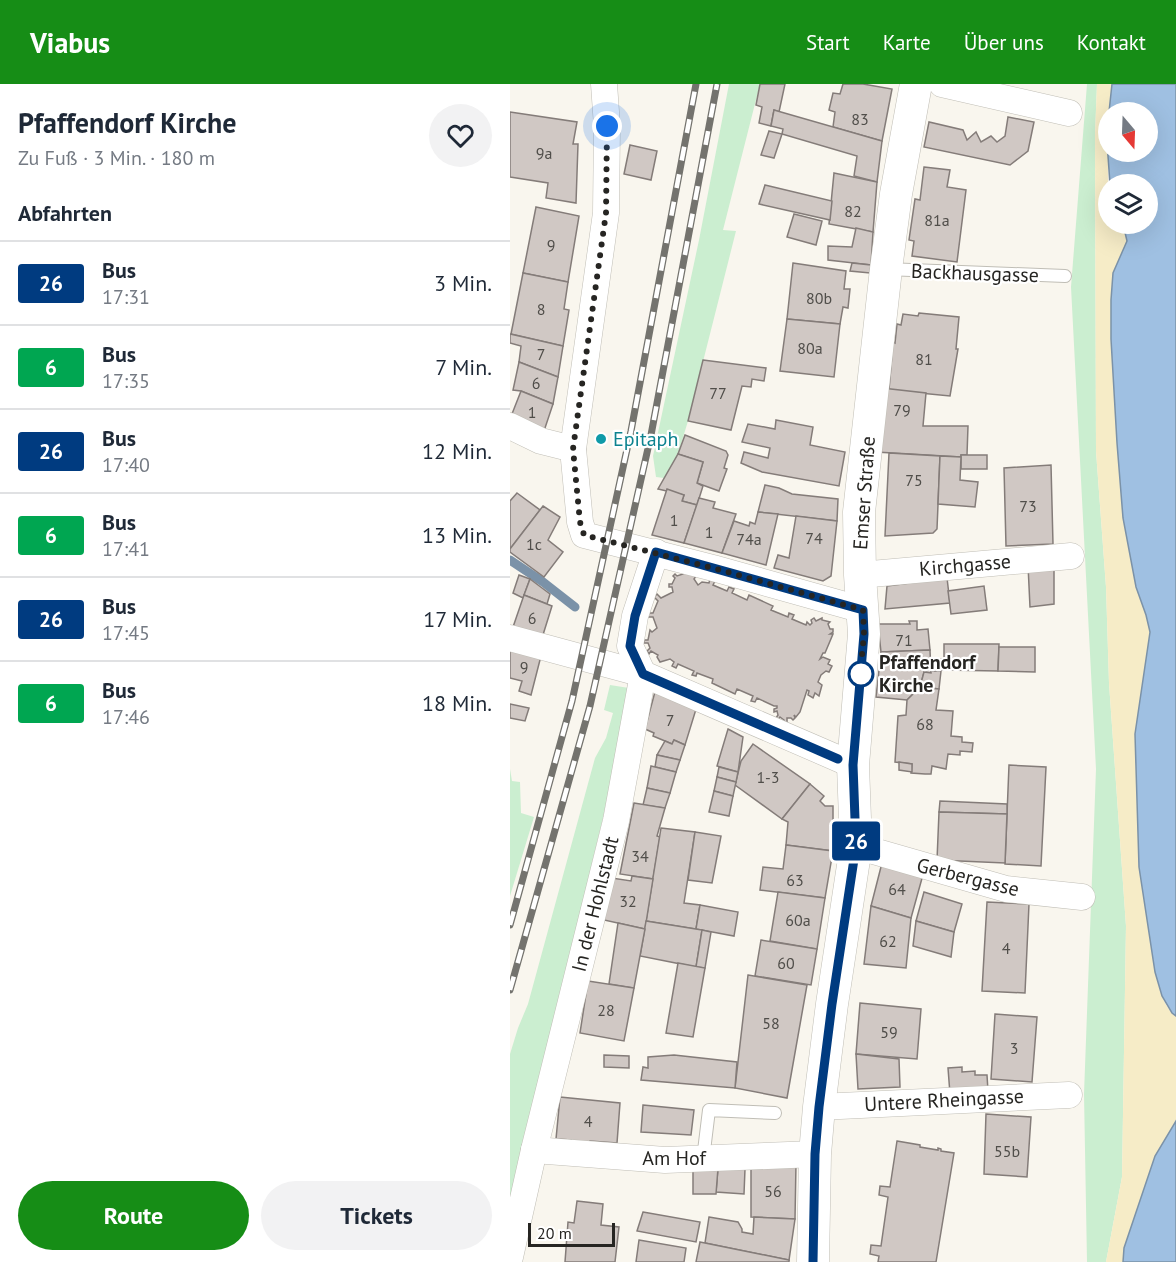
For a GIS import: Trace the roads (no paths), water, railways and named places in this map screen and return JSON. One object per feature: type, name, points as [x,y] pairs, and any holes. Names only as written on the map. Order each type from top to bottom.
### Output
[{"type":"street","points":[[604,84],[607,143],[606,213],[573,449],[580,522],[584,535],[656,552],[863,610]]},
{"type":"street","name":"Emser Straße","points":[[813,1262],[815,1154],[819,1107],[856,846],[853,765],[864,634],[859,512],[886,269],[896,194],[916,84]]},
{"type":"street","points":[[942,84],[1069,113]]},
{"type":"street","points":[[510,426],[541,441],[573,449]]},
{"type":"street","points":[[643,674],[630,646],[635,616],[656,552]]},
{"type":"street","name":"Kirchgasse","points":[[860,575],[1071,556]]},
{"type":"street","points":[[510,638],[643,674],[853,765]]},
{"type":"street","name":"In der Hohlstadt","points":[[510,1257],[534,1150],[616,821],[643,674]]},
{"type":"street","name":"Gerbergasse","points":[[856,846],[1006,889],[1082,897]]},
{"type":"street","name":"Untere Rheingasse","points":[[819,1107],[1069,1095]]},
{"type":"street","name":"Am Hof","points":[[534,1150],[665,1160],[815,1154]]},
{"type":"lane","name":"Backhausgasse","points":[[886,269],[1065,276]]},
{"type":"lane","points":[[703,1159],[710,1110],[775,1113]]},
{"type":"water","points":[[1112,84],[1176,84],[1176,1016],[1162,996],[1155,972],[1139,867],[1135,734],[1150,632],[1136,587],[1123,518],[1111,339],[1113,273],[1127,241],[1125,234],[1158,234],[1158,174],[1109,174],[1108,162],[1158,162],[1158,102],[1110,102]]},
{"type":"water","points":[[1176,1121],[1176,1262],[1123,1262],[1124,1248],[1155,1156]]},
{"type":"waterway","points":[[510,560],[575,607]]},
{"type":"railway","points":[[510,925],[572,701],[631,431],[696,84]]},
{"type":"railway","points":[[510,990],[590,706],[651,435],[717,84]]},
{"type":"place","name":"Epitaph","points":[[601,439]]},
{"type":"place","name":"Pfaffendorf Kirche","points":[[861,674]]}]
